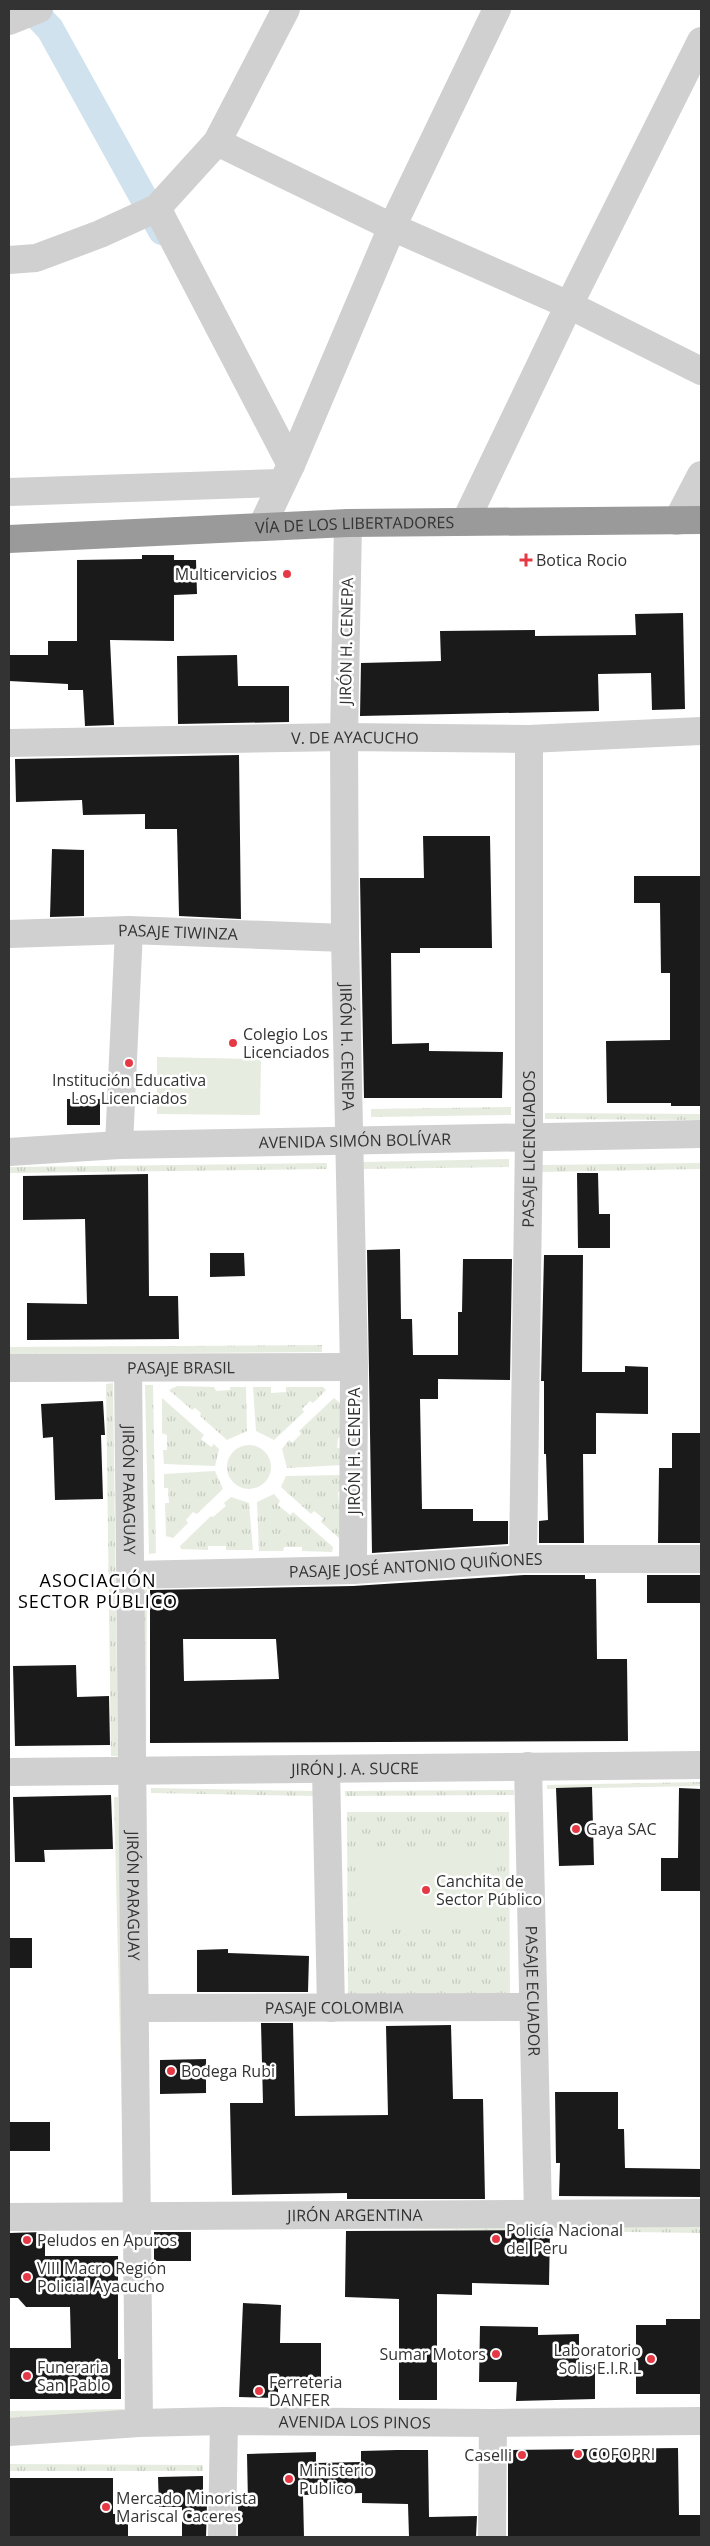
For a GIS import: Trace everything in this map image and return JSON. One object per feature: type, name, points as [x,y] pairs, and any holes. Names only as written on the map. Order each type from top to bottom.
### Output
[{"type":"highway","name":"VÍA DE LOS LIBERTADORES","points":[[9,539],[348,523],[689,520]]},
{"type":"street","points":[[9,21],[39,9]]},
{"type":"street","points":[[9,260],[36,258],[100,234],[157,208],[217,142],[286,9]]},
{"type":"street","points":[[262,526],[392,227],[497,9]]},
{"type":"street","points":[[465,522],[569,305],[701,42]]},
{"type":"street","points":[[217,142],[392,227],[569,305],[701,371]]},
{"type":"street","points":[[157,208],[286,474]]},
{"type":"street","points":[[9,492],[286,474]]},
{"type":"street","points":[[689,520],[701,475]]},
{"type":"street","name":"JIRÓN H. CENEPA","points":[[348,523],[344,737],[345,938],[354,1367],[354,1570]]},
{"type":"street","name":"V. DE AYACUCHO","points":[[9,743],[344,737],[529,739],[701,731]]},
{"type":"street","name":"PASAJE LICENCIADOS","points":[[523,1559],[529,1139],[529,739]]},
{"type":"street","points":[[119,1145],[129,930]]},
{"type":"street","name":"PASAJE TIWINZA","points":[[9,934],[129,930],[345,938]]},
{"type":"street","name":"AVENIDA SIMÓN BOLÍVAR","points":[[9,1152],[119,1145],[348,1139],[529,1139],[701,1134]]},
{"type":"street","name":"PASAJE BRASIL","points":[[9,1368],[354,1367]]},
{"type":"street","name":"JIRÓN PARAGUAY","points":[[128,1368],[139,2423]]},
{"type":"street","name":"PASAJE JOSÉ ANTONIO QUIÑONES","points":[[130,1575],[354,1570],[523,1559],[701,1559]]},
{"type":"street","name":"JIRÓN J. A. SUCRE","points":[[9,1772],[701,1765]]},
{"type":"street","name":"PASAJE ECUADOR","points":[[528,1766],[538,2214]]},
{"type":"street","points":[[326,1769],[332,2008]]},
{"type":"street","name":"PASAJE COLOMBIA","points":[[135,2008],[533,2007]]},
{"type":"street","name":"JIRÓN ARGENTINA","points":[[9,2217],[701,2213]]},
{"type":"street","name":"AVENIDA LOS PINOS","points":[[9,2432],[139,2423],[701,2421]]},
{"type":"street","points":[[222,2537],[224,2422]]},
{"type":"street","points":[[492,2537],[493,2423]]},
{"type":"green space","points":[[157,1057],[261,1059],[260,1115],[157,1114]]},
{"type":"green space","points":[[511,1107],[511,1115],[371,1117],[371,1109]]},
{"type":"green space","points":[[545,1113],[701,1114],[701,1120],[545,1119]]},
{"type":"green space","points":[[509,1159],[509,1167],[363,1169],[362,1162]]},
{"type":"green space","points":[[327,1163],[327,1169],[9,1173],[9,1167]]},
{"type":"green space","points":[[701,1163],[701,1169],[541,1172],[542,1165]]},
{"type":"green space","points":[[322,1345],[322,1352],[9,1354],[9,1347]]},
{"type":"green space","points":[[113,1383],[118,1756],[111,1756],[106,1384]]},
{"type":"green space","points":[[145,1385],[153,1385],[156,1553],[149,1554]]},
{"type":"green space","points":[[177,1386],[214,1387],[216,1391],[230,1390],[230,1387],[246,1387],[247,1431],[227,1440],[200,1416],[201,1413],[195,1408],[192,1410],[169,1390]]},
{"type":"green space","points":[[253,1387],[271,1387],[271,1393],[286,1392],[286,1387],[323,1387],[326,1390],[313,1403],[310,1401],[302,1409],[304,1412],[274,1440],[256,1431]]},
{"type":"green space","points":[[162,1398],[204,1435],[201,1439],[211,1447],[214,1444],[219,1449],[215,1466],[164,1464],[163,1450],[167,1450],[167,1435],[162,1433]]},
{"type":"green space","points":[[334,1398],[340,1403],[341,1437],[338,1438],[337,1448],[341,1448],[342,1465],[287,1468],[282,1449],[289,1440],[292,1443],[301,1434],[299,1431]]},
{"type":"green space","points":[[245,1445],[253,1445],[265,1451],[271,1467],[265,1483],[253,1489],[245,1489],[233,1483],[227,1471],[227,1463],[233,1451]]},
{"type":"green space","points":[[215,1471],[223,1489],[197,1514],[193,1512],[186,1520],[188,1523],[173,1538],[166,1536],[165,1503],[169,1503],[168,1488],[164,1488],[164,1474]]},
{"type":"green space","points":[[342,1475],[343,1491],[338,1492],[339,1504],[343,1504],[340,1539],[321,1522],[323,1518],[314,1511],[311,1514],[281,1487],[286,1476]]},
{"type":"green space","points":[[274,1494],[280,1501],[278,1505],[290,1515],[293,1512],[333,1547],[332,1552],[302,1551],[302,1547],[284,1547],[283,1551],[259,1551],[257,1502]]},
{"type":"green space","points":[[231,1497],[249,1503],[253,1550],[226,1550],[226,1546],[208,1546],[208,1550],[181,1549],[180,1546],[211,1516],[213,1517],[226,1506],[224,1503]]},
{"type":"green space","points":[[142,1586],[147,1586],[146,1751],[141,1751]]},
{"type":"green space","points":[[701,1782],[701,1786],[547,1789],[547,1785]]},
{"type":"green space","points":[[151,1788],[314,1791],[314,1796],[151,1793]]},
{"type":"green space","points":[[514,1790],[514,1795],[345,1796],[345,1791]]},
{"type":"green space","points":[[114,1797],[118,1797],[128,2198],[124,2198]]},
{"type":"green space","points":[[347,1812],[509,1812],[510,1999],[348,2000]]},
{"type":"green space","name":"Canchita de Sector Público","points":[[496,1851],[497,1929],[356,1929],[356,1852]]},
{"type":"green space","points":[[153,2225],[701,2226],[701,2233]]},
{"type":"green space","points":[[124,2409],[125,2415],[9,2418],[9,2411]]},
{"type":"green space","points":[[9,2464],[203,2465],[203,2471],[9,2471]]},
{"type":"building","points":[[142,555],[174,555],[174,560],[196,560],[197,594],[174,595],[174,641],[110,640],[114,725],[85,726],[83,690],[68,690],[68,684],[9,681],[9,655],[48,655],[48,641],[77,641],[77,560],[142,559]]},
{"type":"building","points":[[683,613],[685,709],[652,710],[651,673],[598,674],[599,711],[360,716],[361,663],[441,661],[440,631],[535,630],[535,636],[636,635],[635,614]]},
{"type":"building","points":[[237,655],[238,686],[289,686],[289,722],[178,724],[177,656]]},
{"type":"building","points":[[239,755],[241,919],[179,916],[177,829],[145,829],[145,814],[83,815],[82,800],[16,802],[15,759]]},
{"type":"building","points":[[423,836],[490,836],[492,948],[420,948],[420,953],[391,953],[392,1044],[429,1043],[429,1051],[503,1052],[502,1098],[364,1098],[360,878],[424,878]]},
{"type":"building","points":[[52,849],[84,850],[84,916],[50,917]]},
{"type":"building","points":[[634,876],[701,876],[701,1106],[671,1106],[671,1103],[607,1103],[606,1041],[670,1040],[670,973],[661,973],[660,903],[634,903]]},
{"type":"building","points":[[67,1099],[100,1099],[100,1125],[67,1125]]},
{"type":"building","points":[[577,1173],[598,1173],[599,1214],[610,1214],[610,1248],[578,1248]]},
{"type":"building","points":[[148,1174],[149,1296],[178,1296],[179,1339],[27,1340],[27,1303],[87,1304],[85,1219],[23,1220],[23,1176]]},
{"type":"building","points":[[400,1249],[401,1319],[412,1319],[413,1355],[458,1355],[458,1312],[462,1312],[463,1259],[512,1259],[510,1380],[438,1379],[438,1399],[420,1399],[422,1509],[473,1509],[473,1521],[508,1521],[508,1544],[372,1553],[367,1250]]},
{"type":"building","points":[[210,1253],[244,1253],[245,1276],[210,1277]]},
{"type":"building","points":[[544,1255],[583,1255],[582,1372],[625,1372],[625,1366],[648,1367],[648,1414],[596,1413],[596,1454],[583,1454],[584,1543],[539,1543],[539,1521],[548,1520],[546,1454],[544,1454],[544,1381],[541,1381]]},
{"type":"building","points":[[103,1401],[105,1435],[101,1435],[103,1499],[55,1500],[53,1437],[43,1438],[41,1404]]},
{"type":"building","points":[[672,1433],[701,1433],[701,1543],[658,1543],[659,1468],[672,1468]]},
{"type":"building","points":[[524,1575],[585,1575],[585,1579],[596,1579],[597,1659],[627,1659],[628,1741],[150,1743],[150,1590],[353,1586]],"holes":[[[183,1639],[276,1639],[279,1679],[184,1681]]]},
{"type":"building","points":[[647,1575],[701,1575],[701,1603],[647,1603]]},
{"type":"building","points":[[76,1665],[77,1697],[109,1696],[110,1745],[15,1746],[13,1666]]},
{"type":"building","name":"Gaya SAC","points":[[592,1787],[594,1865],[559,1866],[556,1788]]},
{"type":"building","points":[[679,1788],[701,1789],[701,1891],[661,1891],[661,1858],[678,1858]]},
{"type":"building","points":[[111,1795],[113,1849],[44,1850],[45,1862],[15,1862],[13,1797]]},
{"type":"building","points":[[9,1938],[32,1938],[32,1968],[9,1968]]},
{"type":"building","points":[[228,1949],[228,1953],[309,1956],[308,1992],[197,1992],[197,1950]]},
{"type":"building","points":[[261,2023],[293,2023],[295,2116],[388,2115],[386,2026],[451,2025],[453,2099],[483,2099],[485,2199],[347,2199],[347,2193],[232,2195],[230,2103],[263,2103]]},
{"type":"building","points":[[206,2059],[206,2093],[160,2094],[160,2060]]},
{"type":"building","points":[[555,2092],[618,2092],[618,2129],[624,2129],[625,2168],[701,2169],[701,2197],[559,2196],[560,2163],[556,2163]]},
{"type":"building","points":[[9,2122],[50,2122],[50,2151],[9,2151]]},
{"type":"building","points":[[550,2230],[549,2285],[472,2283],[472,2295],[437,2294],[437,2400],[399,2400],[399,2299],[345,2297],[346,2231]]},
{"type":"building","points":[[45,2232],[45,2256],[118,2256],[118,2359],[121,2359],[121,2399],[9,2399],[9,2348],[71,2348],[70,2307],[26,2307],[18,2298],[9,2298],[9,2233]]},
{"type":"building","points":[[154,2232],[191,2232],[191,2261],[154,2261]]},
{"type":"building","points":[[243,2303],[281,2305],[280,2343],[321,2343],[321,2381],[278,2382],[278,2398],[239,2397]]},
{"type":"building","points":[[666,2319],[701,2319],[701,2394],[636,2394],[636,2325],[666,2325]]},
{"type":"building","points":[[480,2326],[538,2327],[538,2335],[579,2334],[579,2364],[595,2364],[595,2399],[516,2401],[517,2382],[479,2382]]},
{"type":"building","points":[[678,2448],[679,2515],[701,2515],[701,2537],[508,2537],[508,2450]]},
{"type":"building","points":[[428,2450],[429,2517],[477,2516],[476,2537],[409,2537],[408,2504],[362,2503],[362,2493],[303,2495],[304,2537],[238,2537],[238,2503],[248,2503],[247,2454],[316,2452],[316,2463],[361,2462],[361,2451]]},
{"type":"building","points":[[203,2476],[203,2504],[207,2504],[206,2537],[182,2537],[182,2507],[159,2507],[158,2477]]},
{"type":"building","points":[[9,2478],[113,2478],[113,2514],[128,2514],[128,2537],[9,2537]]},
{"type":"waterway","points":[[31,9],[50,29],[162,231]]},
{"type":"place","name":"Botica Rocio","points":[[526,560]]},
{"type":"place","name":"Multicervicios","points":[[287,574]]},
{"type":"place","name":"Colegio Los Licenciados","points":[[233,1043]]},
{"type":"place","name":"Institución Educativa Los Licenciados","points":[[129,1063]]},
{"type":"place","name":"Gaya SAC","points":[[576,1829]]},
{"type":"place","name":"Canchita de Sector Público","points":[[426,1890]]},
{"type":"place","name":"Bodega Rubi","points":[[171,2071]]},
{"type":"place","name":"Policía Nacional del Peru","points":[[496,2239]]},
{"type":"place","name":"Peludos en Apuros","points":[[27,2240]]},
{"type":"place","name":"VIII Macro Región Policial Ayacucho","points":[[27,2277]]},
{"type":"place","name":"Sumar Motors","points":[[496,2354]]},
{"type":"place","name":"Laboratorio Solis E.I.R.L","points":[[651,2359]]},
{"type":"place","name":"Funeraria San Pablo","points":[[27,2376]]},
{"type":"place","name":"Ferreteria DANFER","points":[[259,2391]]},
{"type":"place","name":"COFOPRI","points":[[578,2454]]},
{"type":"place","name":"Caselli","points":[[522,2455]]},
{"type":"place","name":"Ministerio Publico","points":[[289,2479]]},
{"type":"place","name":"Mercado Minorista Mariscal Caceres","points":[[106,2507]]},
{"type":"district","name":"ASOCIACIÓN SECTOR PÚBLICO","points":[[98,1590]]}]
